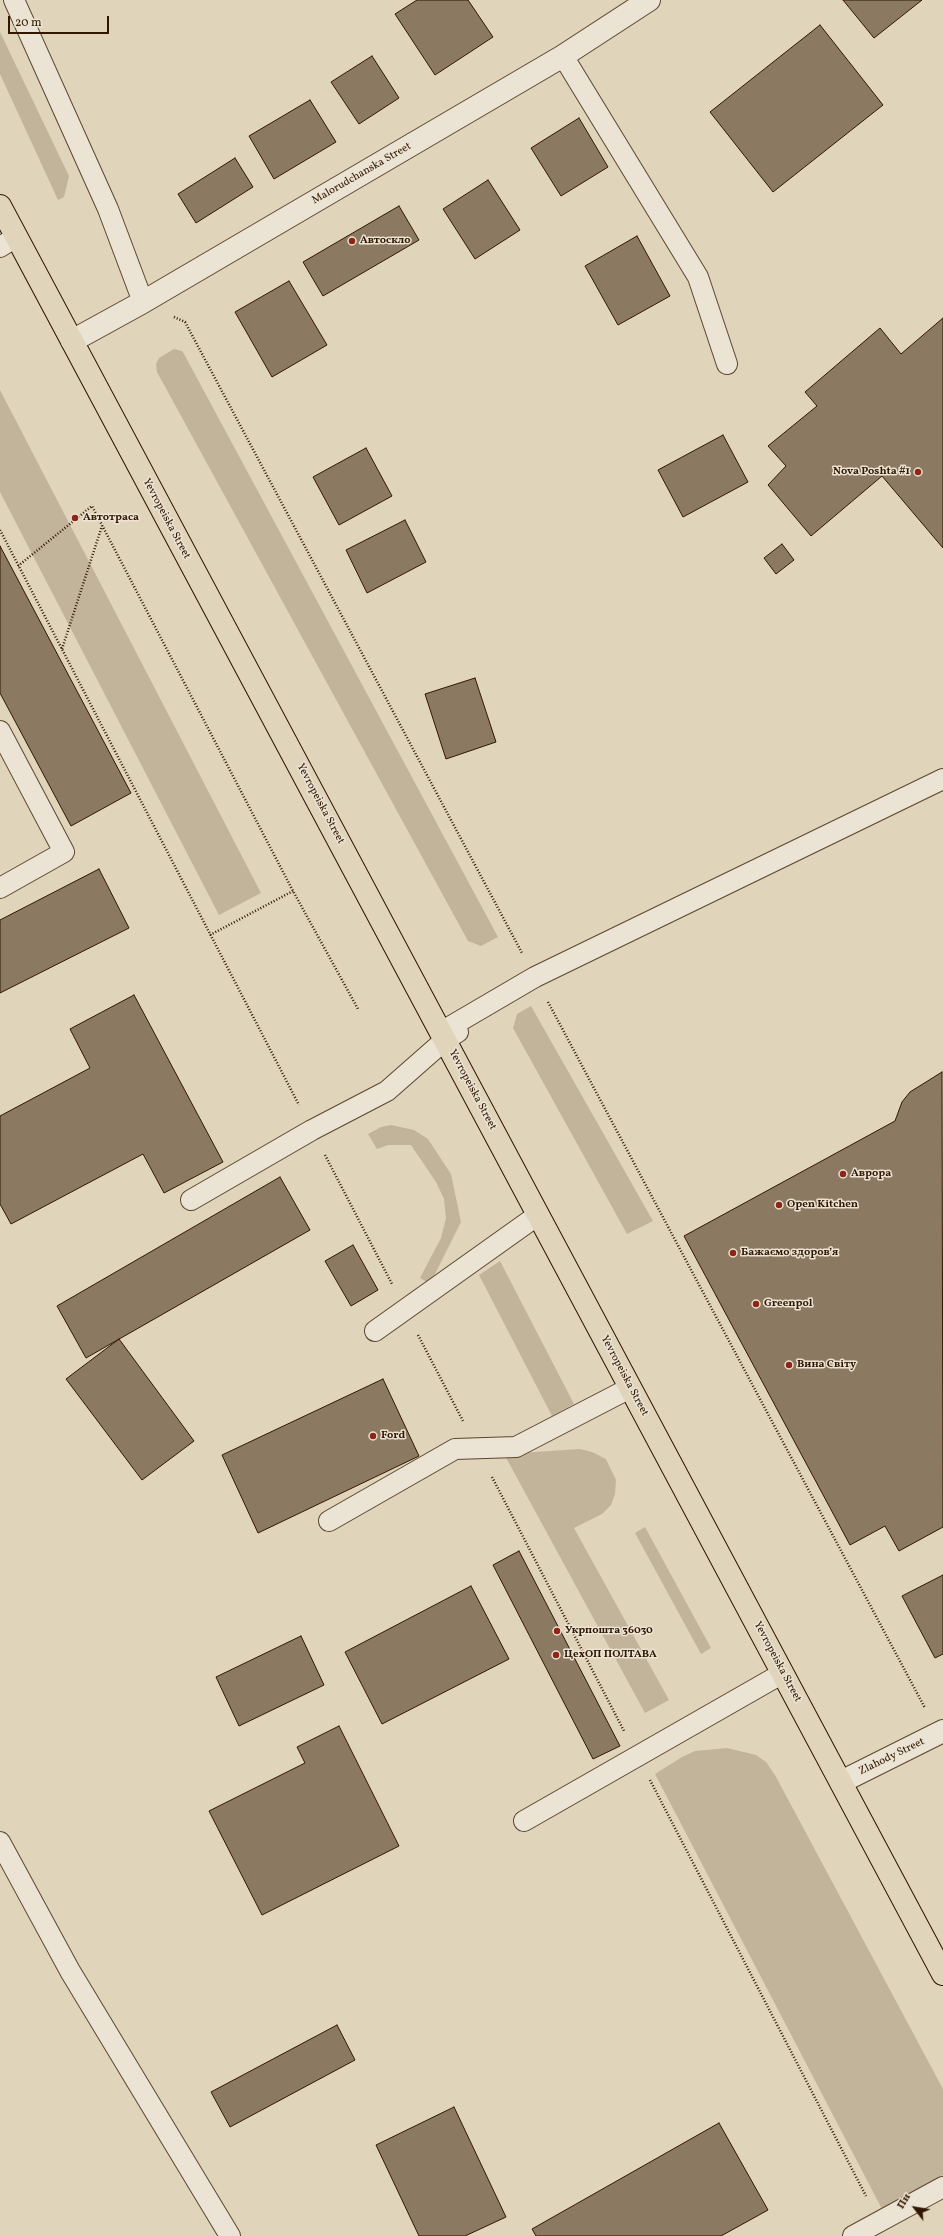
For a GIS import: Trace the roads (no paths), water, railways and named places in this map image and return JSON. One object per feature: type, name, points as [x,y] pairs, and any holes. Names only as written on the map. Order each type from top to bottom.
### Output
[{"type":"highway","name":"Yevropeiska Street","points":[[0,206],[8,242],[72,341],[943,1974]]},
{"type":"street","name":"Malorudchanska Street","points":[[72,341],[143,302],[563,56],[649,0]]},
{"type":"street","name":"Zlahody Street","points":[[841,1782],[941,1732]]},
{"type":"lane","points":[[14,0],[108,209],[143,302]]},
{"type":"lane","points":[[563,56],[698,277],[727,364]]},
{"type":"lane","points":[[0,731],[64,852],[0,888]]},
{"type":"lane","points":[[191,1200],[312,1130],[387,1091],[443,1036],[537,981],[614,939],[943,779]]},
{"type":"lane","points":[[375,1331],[538,1215]]},
{"type":"lane","points":[[329,1521],[455,1449],[516,1447],[630,1388]]},
{"type":"lane","points":[[524,1821],[783,1673]]},
{"type":"lane","points":[[0,1842],[70,1971],[230,2236]]},
{"type":"lane","points":[[853,2236],[943,2187]]},
{"type":"place","name":"Автоскло","points":[[352,241]]},
{"type":"place","name":"Nova Poshta #1","points":[[918,472]]},
{"type":"place","name":"Автотраса","points":[[75,518]]},
{"type":"place","name":"Аврора","points":[[843,1174]]},
{"type":"place","name":"Open Kitchen","points":[[779,1205]]},
{"type":"place","name":"Бажаємо здоровʼя","points":[[733,1253]]},
{"type":"place","name":"Greenpol","points":[[756,1304]]},
{"type":"place","name":"Вина Світу","points":[[789,1365]]},
{"type":"place","name":"Ford","points":[[373,1436]]},
{"type":"place","name":"Укрпошта 36030","points":[[557,1631]]},
{"type":"place","name":"ЦехОП ПОЛТАВА","points":[[556,1655]]}]
